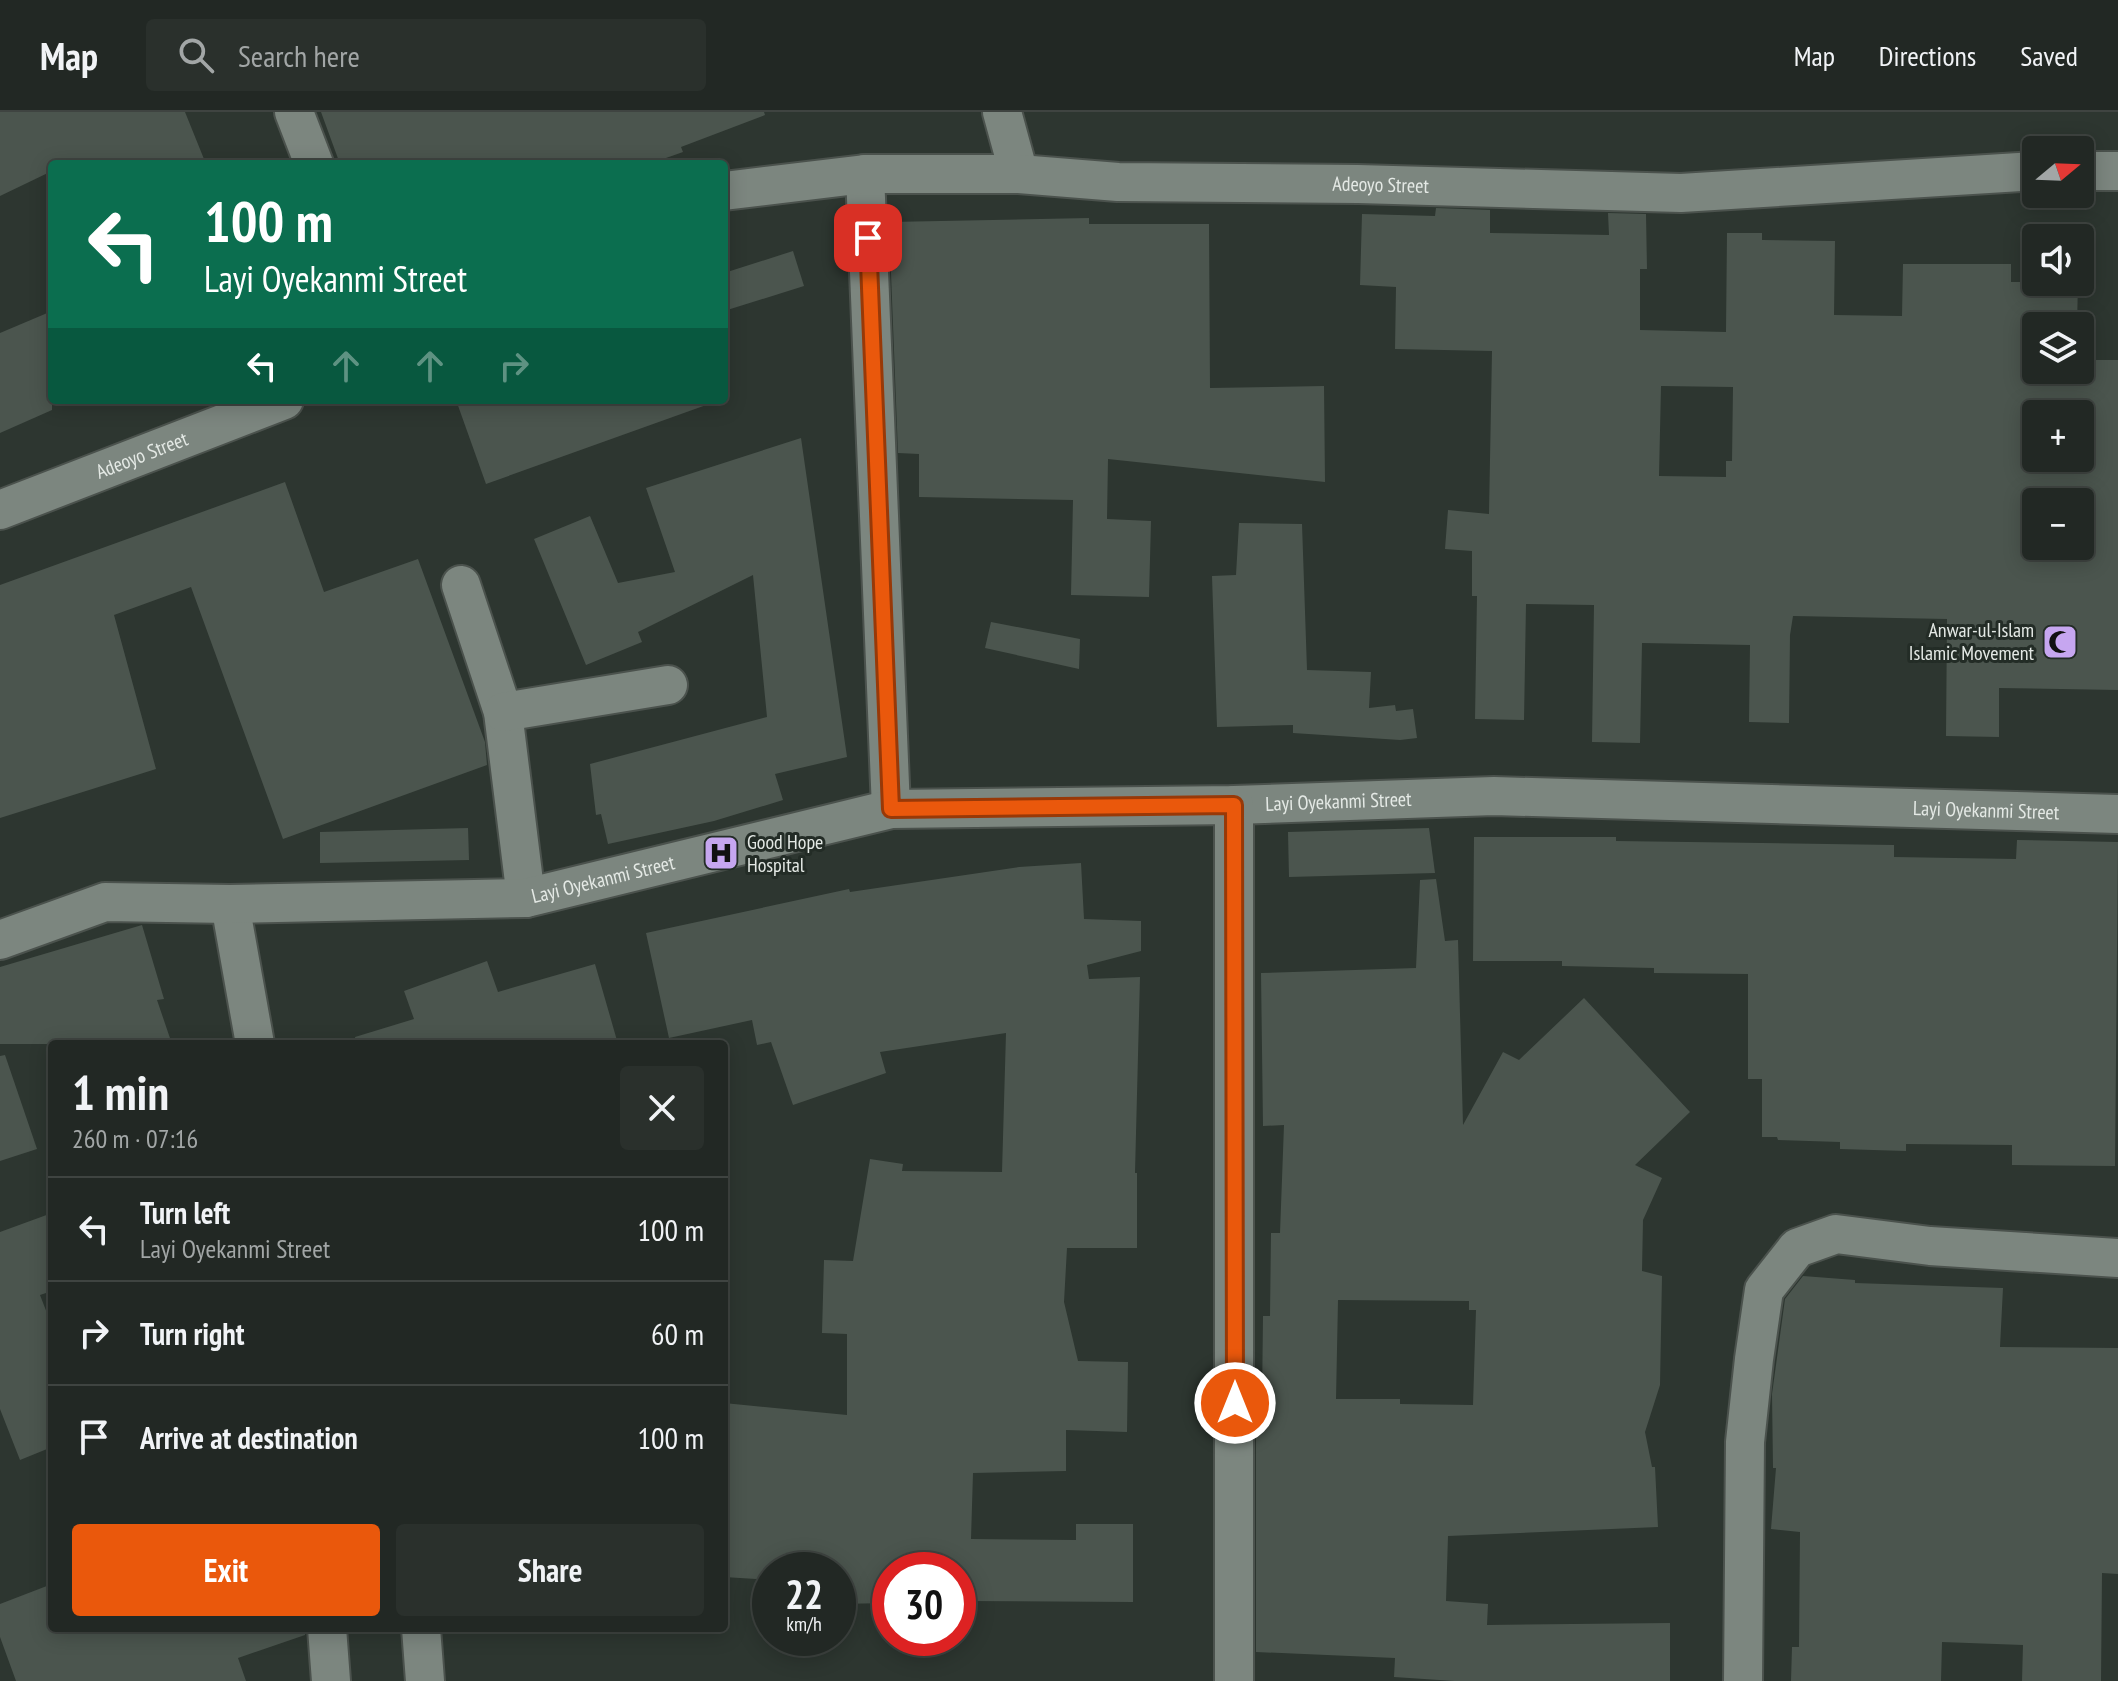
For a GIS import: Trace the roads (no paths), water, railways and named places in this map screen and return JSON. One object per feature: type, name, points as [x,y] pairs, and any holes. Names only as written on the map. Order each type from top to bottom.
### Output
[{"type":"street","points":[[294,112],[312,160]]},
{"type":"street","points":[[1002,112],[1019,174]]},
{"type":"street","points":[[2094,171],[2118,171]]},
{"type":"street","name":"Adeoyo Street","points":[[728,191],[865,174],[1019,174],[1118,182],[1358,184],[1681,193],[2022,172]]},
{"type":"street","points":[[865,174],[891,809]]},
{"type":"street","name":"Adeoyo Street","points":[[0,510],[274,404]]},
{"type":"street","points":[[461,585],[503,712],[526,898]]},
{"type":"street","points":[[503,712],[668,685]]},
{"type":"street","name":"Layi Oyekanmi Street","points":[[0,940],[105,902],[230,904],[526,898],[891,809],[1234,805],[1494,796],[2118,814]]},
{"type":"street","points":[[1234,805],[1234,1681]]},
{"type":"street","points":[[230,904],[254,1040]]},
{"type":"street","points":[[1743,1681],[1745,1442],[1754,1359],[1764,1290],[1797,1248],[1836,1234],[1930,1246],[2118,1258]]},
{"type":"street","points":[[327,1632],[331,1681]]},
{"type":"street","points":[[421,1632],[425,1681]]},
{"type":"place","name":"Anwar-ul-Islam Islamic Movement","points":[[2060,642]]},
{"type":"place","name":"Good Hope Hospital","points":[[721,853]]}]
